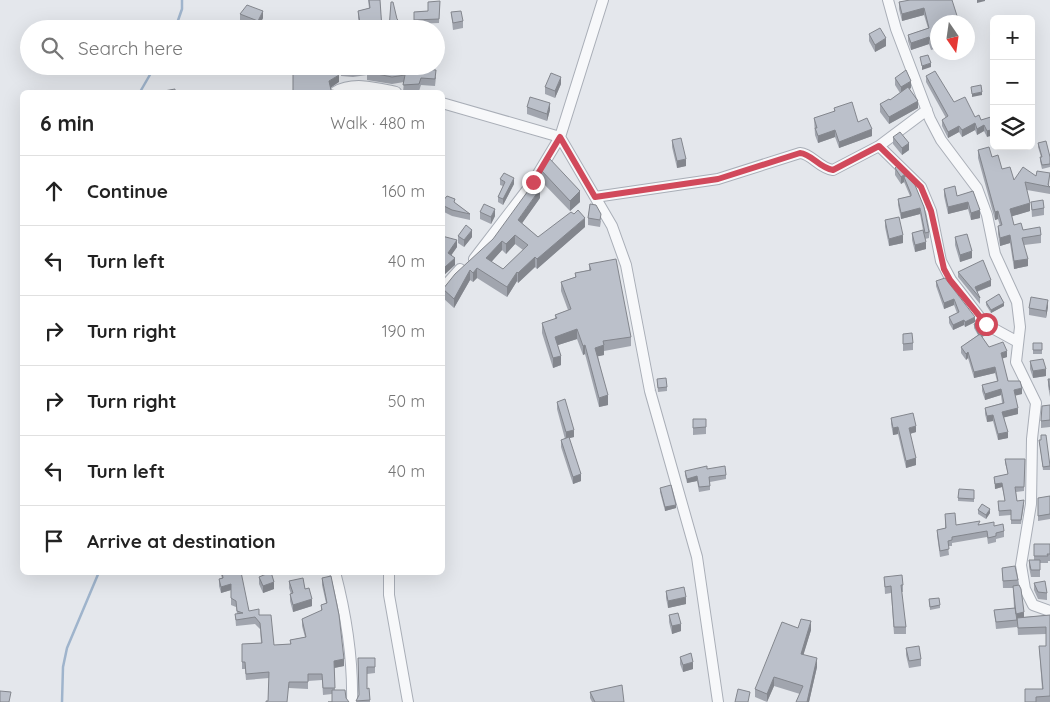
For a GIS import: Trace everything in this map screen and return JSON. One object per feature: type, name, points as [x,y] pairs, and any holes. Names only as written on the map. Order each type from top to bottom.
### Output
[{"type":"street","points":[[445,286],[475,257],[493,235],[533,182],[560,137],[603,0]]},
{"type":"street","points":[[888,0],[896,29],[926,110],[942,140],[977,188],[987,214],[995,254],[1017,302],[1020,327],[1016,362],[1036,403],[1032,439],[1031,504],[1021,569],[1025,589],[1033,605],[1050,611]]},
{"type":"street","points":[[340,90],[359,86],[384,90]]},
{"type":"street","points":[[445,104],[560,137],[612,226],[626,265],[650,391],[697,557],[718,702]]},
{"type":"street","points":[[595,197],[718,179],[800,153],[823,168],[833,170],[879,146],[926,110]]},
{"type":"street","points":[[879,146],[911,175],[926,197],[941,261],[950,280],[986,324],[1018,342]]},
{"type":"street","points":[[336,575],[342,598],[350,660],[352,702]]},
{"type":"street","points":[[389,575],[389,595],[408,702]]},
{"type":"building","points":[[369,0],[380,0],[381,20],[360,20],[358,11],[370,8]]},
{"type":"building","points":[[910,0],[952,0],[957,15],[930,15],[930,40],[929,37],[911,43],[908,35],[929,28],[924,8],[902,14],[899,2]]},
{"type":"building","points":[[440,1],[439,19],[414,20],[414,12],[428,11],[428,2]]},
{"type":"building","points":[[391,2],[393,2],[398,20],[390,20]]},
{"type":"building","points":[[247,5],[263,11],[258,20],[240,14]]},
{"type":"building","points":[[461,11],[463,21],[453,23],[451,12]]},
{"type":"building","points":[[880,28],[886,38],[875,45],[869,34]]},
{"type":"building","points":[[928,55],[931,63],[922,66],[920,57]]},
{"type":"building","points":[[906,70],[911,81],[901,87],[895,78]]},
{"type":"building","points":[[935,71],[954,102],[965,97],[975,117],[979,115],[981,120],[990,117],[990,130],[987,131],[984,125],[977,129],[975,123],[962,130],[959,126],[948,132],[942,120],[948,116],[926,76]]},
{"type":"building","points":[[551,73],[561,77],[555,91],[545,87]]},
{"type":"building","points":[[293,75],[339,75],[329,81],[331,90],[293,90]]},
{"type":"building","points":[[382,75],[405,75],[392,77]]},
{"type":"building","points":[[405,75],[435,75],[435,79],[421,78],[419,84],[403,85]]},
{"type":"building","points":[[981,85],[982,92],[972,94],[971,87]]},
{"type":"building","points":[[908,87],[918,101],[889,117],[880,104],[890,100]]},
{"type":"building","points":[[530,97],[550,103],[547,114],[527,107]]},
{"type":"building","points":[[852,102],[858,122],[867,118],[872,129],[839,142],[835,130],[818,136],[814,118],[835,111],[834,108]]},
{"type":"building","points":[[900,132],[909,143],[902,148],[893,137]]},
{"type":"building","points":[[681,138],[686,159],[677,161],[672,140]]},
{"type":"building","points":[[1046,141],[1050,164],[1042,165],[1038,143]]},
{"type":"building","points":[[989,147],[992,157],[998,155],[1002,169],[1010,167],[1014,180],[1023,167],[1036,176],[1037,171],[1050,173],[1048,185],[1050,187],[1025,182],[1030,203],[1010,209],[1014,225],[1021,223],[1023,230],[1040,227],[1041,235],[1022,238],[1028,259],[1014,261],[1010,235],[1000,238],[998,226],[1002,225],[998,211],[995,212],[978,150]]},
{"type":"building","points":[[549,158],[580,191],[570,201],[541,170]]},
{"type":"building","points":[[897,166],[905,174],[901,177],[895,168]]},
{"type":"building","points":[[504,173],[514,178],[503,199],[498,197],[505,182],[500,179]]},
{"type":"building","points":[[906,176],[915,185],[924,207],[929,232],[925,233],[920,208],[901,213],[898,199],[911,196],[904,177]]},
{"type":"building","points":[[533,184],[540,189],[518,220],[538,237],[571,212],[574,214],[578,210],[585,218],[537,259],[535,257],[517,272],[507,287],[477,268],[473,273],[470,270],[454,299],[445,291],[445,286],[455,274],[493,239]],"holes":[[[515,235],[528,245],[503,269],[486,258],[502,241],[506,244]]]},
{"type":"building","points":[[955,186],[957,196],[973,191],[980,210],[971,213],[968,202],[948,207],[944,189]]},
{"type":"building","points":[[447,196],[455,199],[454,202],[470,214],[445,206],[445,198]]},
{"type":"building","points":[[1043,200],[1044,208],[1032,210],[1031,202]]},
{"type":"building","points":[[484,204],[495,209],[491,217],[480,212]]},
{"type":"building","points":[[590,204],[596,205],[601,214],[600,220],[588,218]]},
{"type":"building","points":[[899,217],[903,235],[889,239],[885,220]]},
{"type":"building","points":[[466,225],[472,230],[464,240],[458,236]]},
{"type":"building","points":[[923,230],[926,242],[915,245],[912,233]]},
{"type":"building","points":[[967,234],[972,251],[960,255],[955,237]]},
{"type":"building","points":[[445,237],[457,240],[448,253],[455,258],[445,267]]},
{"type":"building","points":[[616,259],[631,337],[603,341],[604,345],[595,348],[608,395],[599,398],[585,345],[583,346],[577,329],[555,337],[561,356],[553,358],[542,323],[557,318],[555,315],[571,309],[561,282],[576,277],[575,273],[591,270],[589,264]]},
{"type":"building","points":[[983,260],[991,280],[975,287],[980,298],[958,272]]},
{"type":"building","points":[[945,278],[975,317],[953,325],[949,317],[959,312],[954,299],[944,303],[936,281]]},
{"type":"building","points":[[999,294],[1004,303],[991,310],[986,302]]},
{"type":"building","points":[[1031,297],[1048,300],[1046,311],[1029,308]]},
{"type":"building","points":[[978,322],[986,331],[979,335],[974,324]]},
{"type":"building","points":[[912,333],[913,343],[903,344],[903,334]]},
{"type":"building","points":[[980,334],[989,347],[1003,342],[1007,351],[1001,353],[1008,381],[1020,381],[1022,388],[1014,390],[1018,408],[1002,412],[1008,432],[998,434],[993,415],[987,416],[985,408],[1004,403],[1001,389],[985,394],[982,385],[998,381],[995,367],[974,372],[968,352],[966,354],[961,347]]},
{"type":"building","points":[[1033,343],[1042,343],[1042,350],[1033,350]]},
{"type":"building","points":[[1043,359],[1046,369],[1033,371],[1030,361]]},
{"type":"building","points":[[666,378],[667,387],[658,388],[657,379]]},
{"type":"building","points":[[565,399],[574,430],[566,432],[557,402]]},
{"type":"building","points":[[1050,405],[1050,420],[1041,421],[1042,406]]},
{"type":"building","points":[[913,413],[916,426],[909,428],[916,458],[906,461],[898,427],[893,428],[891,418]]},
{"type":"building","points":[[693,419],[706,419],[706,427],[693,428]]},
{"type":"building","points":[[1041,435],[1046,435],[1050,466],[1043,467],[1039,440],[1041,440]]},
{"type":"building","points":[[569,437],[581,474],[573,477],[561,440]]},
{"type":"building","points":[[1005,459],[1025,459],[1024,487],[1015,487],[1017,501],[1024,500],[1021,520],[1011,520],[1011,510],[999,511],[998,501],[1005,501],[1002,483],[995,484],[994,477],[1008,474]]},
{"type":"building","points":[[707,466],[707,469],[725,466],[726,475],[709,477],[710,486],[699,487],[697,476],[687,479],[685,471]]},
{"type":"building","points":[[671,485],[676,505],[665,507],[660,488]]},
{"type":"building","points":[[959,489],[974,490],[974,499],[958,498]]},
{"type":"building","points":[[1050,496],[1050,514],[1038,516],[1038,498]]},
{"type":"building","points":[[982,504],[990,509],[986,515],[978,510]]},
{"type":"building","points":[[955,513],[956,525],[980,521],[978,525],[994,522],[994,526],[1003,524],[1004,531],[988,538],[987,531],[952,537],[952,540],[948,541],[949,549],[940,551],[937,530],[946,528],[945,514]]},
{"type":"building","points":[[1034,544],[1050,544],[1050,554],[1047,554],[1048,556],[1034,556]]},
{"type":"building","points":[[1029,560],[1040,560],[1040,570],[1031,570]]},
{"type":"building","points":[[1015,566],[1018,580],[1003,581],[1002,568]]},
{"type":"building","points":[[222,575],[242,575],[249,611],[259,609],[259,615],[271,615],[274,645],[291,644],[290,640],[306,637],[302,619],[322,610],[321,605],[327,603],[322,578],[331,576],[339,615],[344,659],[334,661],[335,688],[323,688],[322,674],[308,674],[308,682],[289,682],[287,702],[266,702],[268,701],[269,672],[246,674],[245,662],[242,662],[242,644],[262,643],[260,623],[255,617],[236,620],[235,614],[243,613],[237,611],[236,601],[231,598],[231,584],[221,587],[219,579],[223,578]]},
{"type":"building","points":[[272,575],[274,582],[263,586],[259,577]]},
{"type":"building","points":[[902,575],[903,585],[901,585],[906,627],[894,627],[891,586],[885,587],[884,577]]},
{"type":"building","points":[[303,578],[305,589],[309,588],[312,599],[293,605],[290,594],[293,593],[289,581]]},
{"type":"building","points":[[1045,581],[1047,593],[1038,592],[1034,583]]},
{"type":"building","points":[[1019,585],[1024,612],[1016,614],[1013,586]]},
{"type":"building","points":[[684,587],[686,597],[668,601],[666,591]]},
{"type":"building","points":[[939,598],[940,605],[930,607],[929,599]]},
{"type":"building","points":[[1015,608],[1017,620],[996,622],[994,610]]},
{"type":"building","points":[[678,613],[681,624],[672,626],[669,615]]},
{"type":"building","points":[[1050,615],[1050,696],[1036,697],[1036,702],[1025,702],[1025,689],[1043,689],[1039,646],[1046,646],[1046,627],[1018,628],[1017,618]]},
{"type":"building","points":[[801,619],[811,621],[801,654],[817,658],[807,702],[796,702],[803,686],[774,677],[767,694],[755,689],[782,622],[798,628]]},
{"type":"building","points":[[919,646],[921,659],[909,661],[906,648]]},
{"type":"building","points":[[691,653],[693,662],[683,665],[680,657]]},
{"type":"building","points":[[358,658],[375,658],[375,667],[367,667],[367,689],[369,688],[370,700],[356,701],[359,695]]},
{"type":"building","points":[[622,685],[624,702],[595,702],[590,692]]},
{"type":"building","points":[[738,689],[750,692],[748,702],[735,702]]},
{"type":"building","points":[[332,690],[345,690],[346,698],[349,702],[332,702]]},
{"type":"building","points":[[0,691],[11,692],[9,702],[0,702]]},
{"type":"waterway","points":[[178,20],[182,9],[182,0]]},
{"type":"waterway","points":[[141,90],[150,75]]},
{"type":"waterway","points":[[62,702],[63,667],[67,648],[98,575]]},
{"type":"route","points":[[533,182],[560,137],[595,197],[718,179],[800,153],[823,168],[833,170],[879,146],[911,175],[921,187],[931,211],[944,269],[950,280],[986,324]]}]
